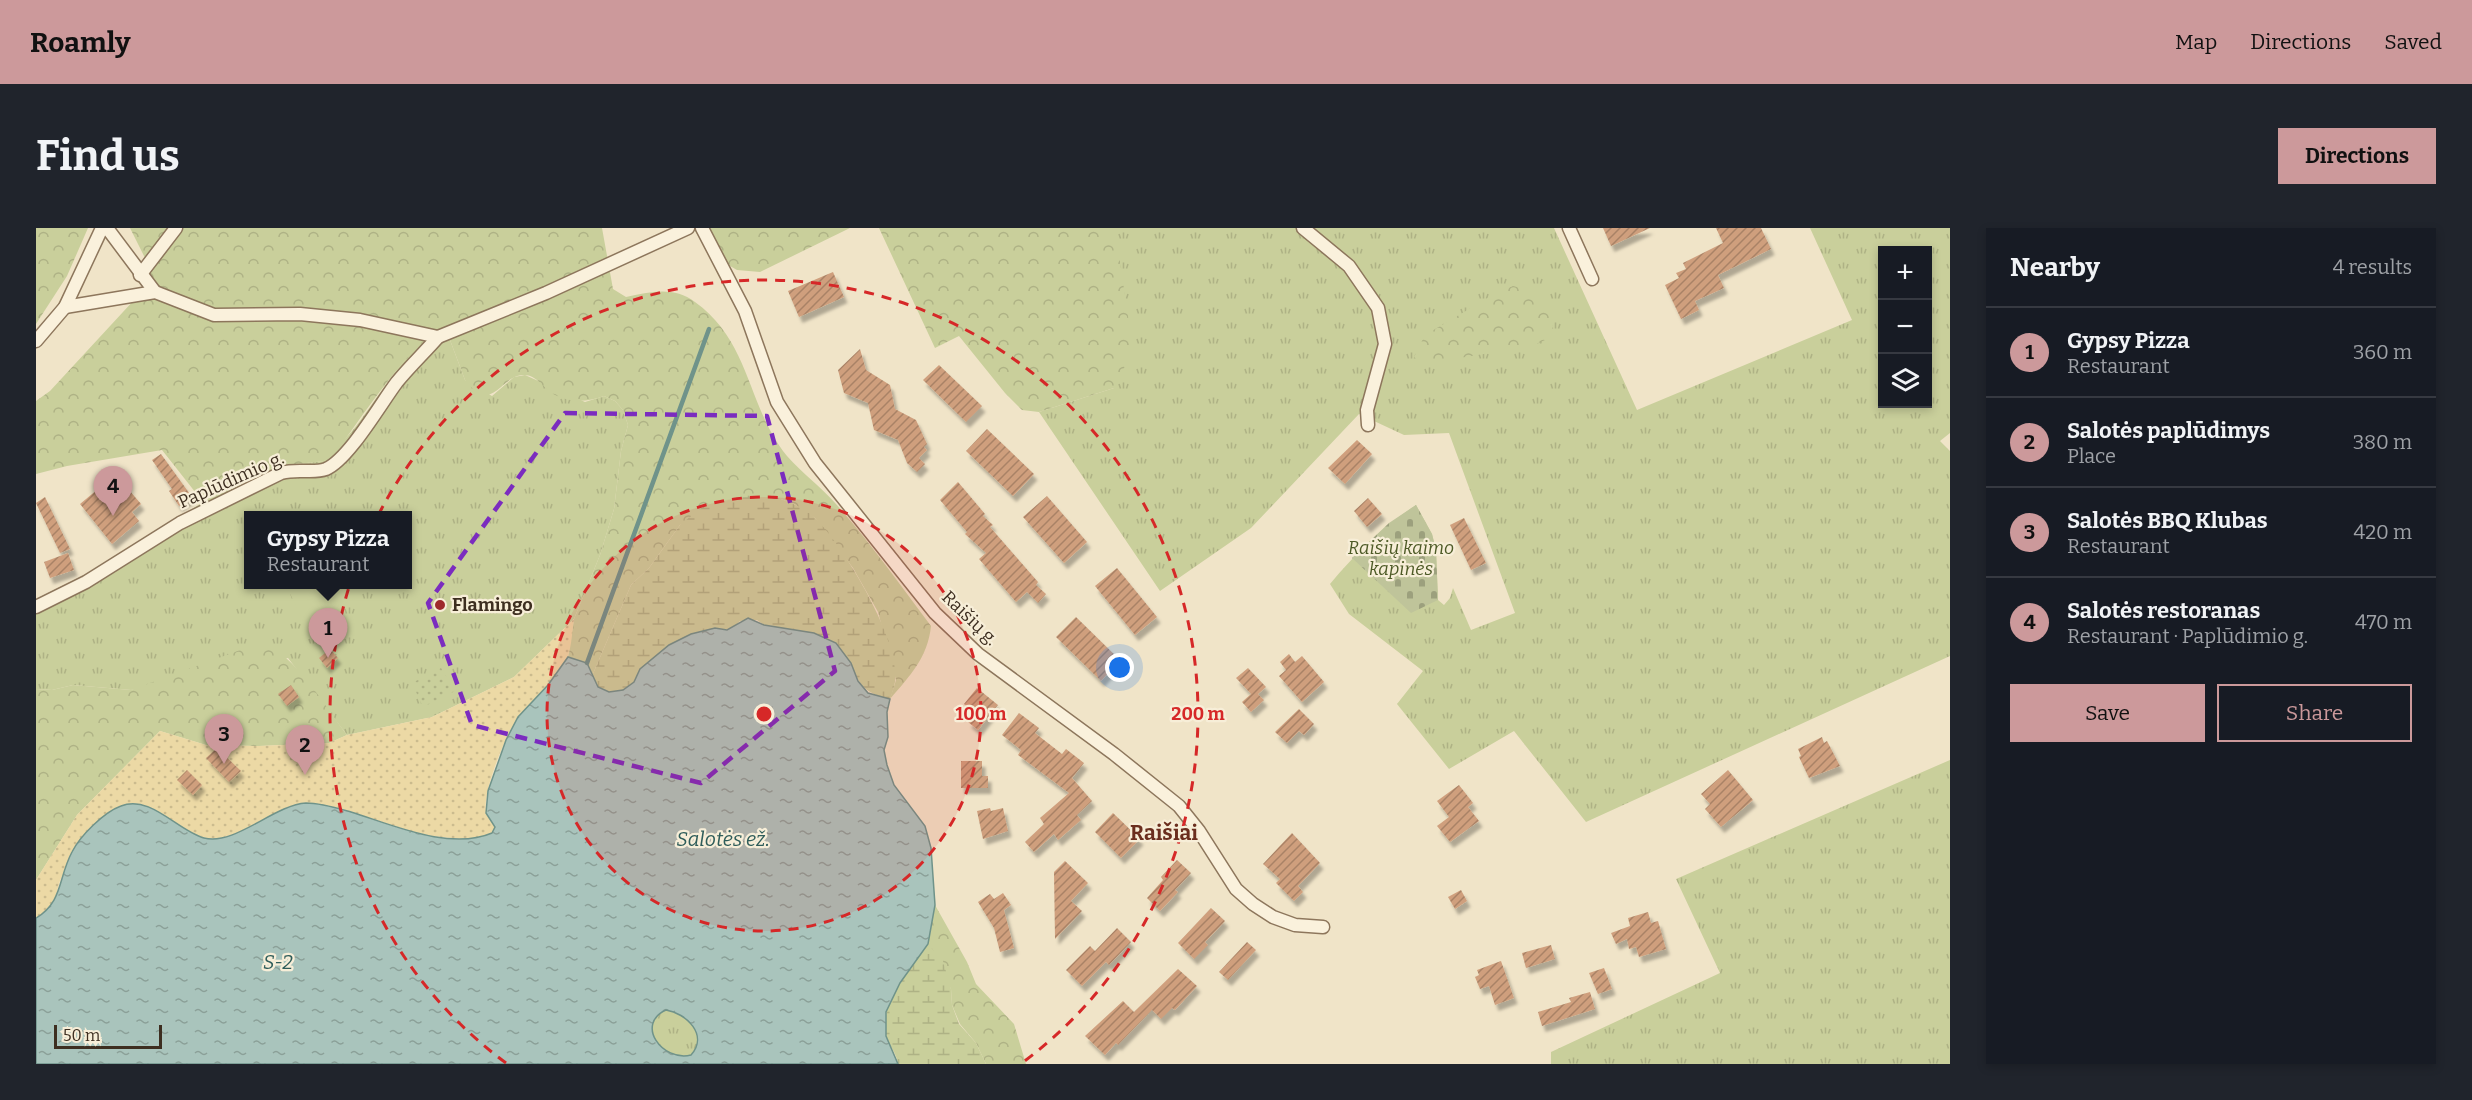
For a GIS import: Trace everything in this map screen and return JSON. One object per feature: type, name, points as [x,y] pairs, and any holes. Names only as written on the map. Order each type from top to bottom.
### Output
[{"type":"street","points":[[36,341],[65,307],[102,228]]},
{"type":"street","points":[[107,228],[155,292],[214,315],[300,314],[360,320],[438,337],[546,293],[688,228]]},
{"type":"street","points":[[140,275],[176,228]]},
{"type":"street","name":"Raišių g.","points":[[702,228],[745,311],[777,402],[815,463],[935,613],[978,654],[1114,754],[1179,806],[1199,831],[1236,889],[1253,904],[1273,917],[1295,925],[1323,927]]},
{"type":"street","points":[[1304,228],[1349,266],[1378,308],[1385,344],[1367,410],[1368,425]]},
{"type":"street","points":[[1569,228],[1592,279]]},
{"type":"street","points":[[65,307],[155,292]]},
{"type":"street","name":"Paplūdimio g.","points":[[36,607],[86,582],[180,523],[281,473],[293,469],[315,471],[327,468],[352,444],[397,382],[438,337]]},
{"type":"highlighted area","points":[[565,413],[767,416],[835,671],[701,783],[472,725],[428,603]]},
{"type":"green space","points":[[36,228],[88,228],[67,276],[36,324]]},
{"type":"green space","points":[[130,228],[602,228],[613,289],[626,297],[644,293],[670,292],[687,297],[713,318],[727,336],[738,355],[774,437],[787,456],[849,518],[931,626],[922,657],[890,699],[896,680],[878,612],[853,568],[815,518],[794,504],[770,495],[680,525],[649,568],[631,585],[592,676],[587,663],[568,657],[574,619],[600,555],[614,509],[621,451],[628,425],[623,410],[615,401],[604,396],[580,401],[561,398],[533,377],[524,375],[512,378],[493,393],[480,397],[465,380],[450,340],[439,331],[429,336],[416,348],[385,385],[335,454],[324,461],[280,466],[203,502],[162,450],[67,466],[36,474],[36,401],[50,391],[147,286],[148,264]]},
{"type":"green space","points":[[693,228],[850,228],[760,272],[737,270],[711,255]]},
{"type":"green space","points":[[879,228],[1115,228],[1133,350],[1114,388],[1039,412],[1022,410],[1005,393],[959,336],[935,348]]},
{"type":"green space","points":[[1114,228],[1554,228],[1637,410],[1852,320],[1810,228],[1950,228],[1950,433],[1940,441],[1950,451],[1950,656],[1586,822],[1514,731],[1449,769],[1397,704],[1423,671],[1349,614],[1330,584],[1370,541],[1416,505],[1432,534],[1436,550],[1438,600],[1444,605],[1450,598],[1453,588],[1471,630],[1515,613],[1449,433],[1404,435],[1359,414],[1251,528],[1160,591],[1039,412],[1114,388]]},
{"type":"green space","points":[[1513,286],[1531,290],[1543,298],[1546,303],[1553,327],[1545,340],[1532,346],[1423,364],[1414,357],[1425,335],[1498,292]]},
{"type":"green space","points":[[439,331],[450,340],[465,380],[492,396],[514,377],[525,375],[585,402],[604,396],[615,401],[623,410],[628,425],[621,451],[614,509],[600,555],[574,619],[514,677],[432,717],[347,735],[288,658],[131,690],[73,685],[52,690],[36,689],[36,600],[94,572],[203,502],[280,466],[324,461],[353,430],[418,345],[429,335]]},
{"type":"green space","points":[[770,495],[800,507],[815,518],[855,571],[880,619],[889,643],[895,682],[890,699],[864,688],[851,663],[757,620],[740,621],[729,629],[715,628],[640,669],[634,682],[623,690],[609,692],[598,687],[592,676],[631,585],[649,568],[680,525],[705,505],[737,496]]},
{"type":"green space","name":"Raišių kaimo kapinės","points":[[1416,505],[1432,534],[1436,550],[1438,600],[1411,613],[1352,558],[1389,523]]},
{"type":"green space","points":[[288,589],[314,589],[324,612],[303,621]]},
{"type":"green space","points":[[325,589],[350,589],[355,599],[333,608]]},
{"type":"green space","points":[[262,642],[274,648],[297,669],[347,735],[329,743],[259,746],[206,745],[160,731],[77,815],[36,880],[36,689],[52,690],[73,685],[131,690]]},
{"type":"green space","points":[[441,668],[455,691],[423,707],[412,683]]},
{"type":"green space","points":[[1950,760],[1950,1064],[1551,1064],[1551,1052],[1720,973],[1676,879]]},
{"type":"green space","points":[[935,905],[967,962],[976,984],[1014,1024],[1026,1064],[986,1064],[976,1043],[960,1024],[952,1005],[951,989],[928,944]]},
{"type":"green space","points":[[928,944],[943,961],[951,989],[952,1005],[959,1024],[976,1043],[986,1064],[898,1064],[886,1034],[887,1009],[898,986]]},
{"type":"green space","points":[[666,1010],[681,1015],[693,1026],[698,1040],[691,1055],[680,1056],[670,1053],[656,1040],[653,1024],[657,1016]]},
{"type":"sand","points":[[574,619],[570,647],[564,665],[553,681],[519,716],[496,762],[486,802],[487,813],[495,827],[493,833],[472,840],[423,835],[338,808],[216,838],[192,833],[148,807],[135,804],[125,805],[121,806],[72,861],[62,876],[51,906],[36,918],[36,880],[77,815],[160,731],[206,745],[259,746],[329,743],[347,735],[432,717],[514,677]]},
{"type":"water","name":"Salotės ež.","points":[[748,618],[764,625],[814,633],[836,643],[851,663],[858,681],[868,693],[890,699],[887,712],[888,737],[884,750],[887,765],[894,785],[925,826],[931,848],[935,905],[928,944],[900,983],[886,1012],[886,1036],[898,1064],[36,1064],[36,918],[45,912],[56,897],[76,846],[93,825],[107,813],[121,806],[143,805],[194,834],[216,839],[241,831],[281,810],[306,803],[335,807],[403,829],[440,838],[476,838],[492,833],[495,827],[486,813],[488,791],[506,740],[518,717],[548,685],[568,657],[587,663],[598,687],[609,692],[623,690],[634,682],[640,669],[669,645],[691,634],[715,628],[727,630]],"holes":[[[666,1010],[687,1020],[696,1033],[698,1040],[691,1055],[680,1056],[670,1053],[656,1040],[653,1024],[657,1016]]]},
{"type":"building","points":[[1603,228],[1650,228],[1611,246]]},
{"type":"building","points":[[1716,228],[1761,228],[1771,249],[1718,275],[1724,288],[1695,301],[1699,310],[1681,319],[1665,285],[1679,278],[1676,273],[1686,269],[1683,263],[1723,243]]},
{"type":"building","points":[[833,272],[844,297],[799,317],[788,291]]},
{"type":"building","points":[[860,349],[866,370],[890,385],[895,409],[916,420],[927,444],[924,447],[927,450],[919,458],[925,464],[917,472],[907,463],[898,440],[874,430],[868,403],[844,393],[838,370]]},
{"type":"building","points":[[939,365],[982,406],[966,422],[923,380]]},
{"type":"building","points":[[987,429],[1034,474],[1013,496],[966,451]]},
{"type":"building","points":[[1357,440],[1372,454],[1345,484],[1328,468]]},
{"type":"building","points":[[161,454],[192,497],[179,506],[169,491],[172,489],[152,460]]},
{"type":"building","points":[[958,482],[985,514],[983,516],[993,525],[990,527],[1038,582],[1036,585],[1046,594],[1038,603],[1027,592],[1016,602],[979,559],[986,553],[965,534],[967,532],[940,500]]},
{"type":"building","points":[[124,488],[127,492],[129,490],[141,504],[132,512],[139,521],[112,544],[80,504],[98,489],[106,499]]},
{"type":"building","points":[[1047,496],[1087,542],[1064,563],[1023,517]]},
{"type":"building","points":[[45,497],[70,549],[60,553],[36,503]]},
{"type":"building","points":[[1368,498],[1382,514],[1367,527],[1354,511]]},
{"type":"building","points":[[1464,518],[1486,563],[1471,570],[1450,525]]},
{"type":"building","points":[[68,553],[74,570],[50,578],[44,562]]},
{"type":"building","points":[[1117,568],[1157,617],[1135,635],[1095,586]]},
{"type":"building","points":[[1076,617],[1120,660],[1101,681],[1056,637]]},
{"type":"building","points":[[330,649],[338,658],[327,668],[319,658]]},
{"type":"building","points":[[1289,654],[1295,662],[1302,656],[1324,682],[1302,702],[1279,676],[1286,670],[1280,662]]},
{"type":"building","points":[[1248,668],[1266,687],[1258,694],[1264,700],[1251,712],[1242,702],[1251,694],[1236,678]]},
{"type":"building","points":[[291,685],[299,697],[287,706],[278,694]]},
{"type":"building","points":[[977,688],[998,705],[978,730],[968,722],[975,713],[964,704]]},
{"type":"building","points":[[1299,709],[1314,724],[1304,735],[1299,731],[1287,743],[1275,732]]},
{"type":"building","points":[[1019,713],[1039,728],[1035,733],[1062,754],[1066,749],[1084,763],[1072,778],[1092,801],[1077,815],[1081,820],[1058,840],[1054,834],[1034,852],[1025,842],[1044,824],[1040,818],[1069,793],[1018,755],[1021,750],[1002,735]]},
{"type":"building","points":[[1822,737],[1824,743],[1827,741],[1840,766],[1809,778],[1799,757],[1801,756],[1798,749]]},
{"type":"building","points":[[217,748],[241,771],[229,782],[206,758]]},
{"type":"building","points":[[961,761],[982,761],[982,776],[988,776],[988,788],[961,788]]},
{"type":"building","points":[[187,770],[202,785],[193,795],[177,780]]},
{"type":"building","points":[[1728,770],[1753,800],[1721,827],[1705,809],[1710,804],[1701,794]]},
{"type":"building","points":[[1459,785],[1473,803],[1468,807],[1479,821],[1450,842],[1437,826],[1449,817],[1437,801]]},
{"type":"building","points":[[990,808],[991,811],[1003,808],[1008,831],[983,839],[977,811]]},
{"type":"building","points":[[1113,813],[1140,839],[1121,858],[1095,832]]},
{"type":"building","points":[[1292,833],[1320,863],[1298,886],[1303,892],[1294,901],[1276,883],[1280,879],[1263,864]]},
{"type":"building","points":[[1177,860],[1191,873],[1175,890],[1178,892],[1160,911],[1147,898],[1163,880],[1161,877]]},
{"type":"building","points":[[1065,861],[1088,883],[1071,901],[1082,911],[1055,939],[1054,872]]},
{"type":"building","points":[[1461,890],[1467,901],[1455,909],[1448,897]]},
{"type":"building","points":[[1003,893],[1011,905],[1004,910],[1014,948],[1000,952],[994,928],[978,902],[990,894],[994,899]]},
{"type":"building","points":[[1211,908],[1225,921],[1205,942],[1208,945],[1194,959],[1178,943]]},
{"type":"building","points":[[1648,912],[1651,923],[1658,921],[1666,949],[1639,957],[1636,947],[1629,949],[1627,939],[1616,944],[1611,933],[1630,926],[1628,918]]},
{"type":"building","points":[[1117,928],[1131,942],[1109,965],[1106,962],[1082,986],[1066,970],[1090,946],[1095,951]]},
{"type":"building","points":[[1247,942],[1256,950],[1228,980],[1219,972]]},
{"type":"building","points":[[1551,945],[1555,959],[1526,968],[1522,953]]},
{"type":"building","points":[[1501,961],[1514,998],[1495,1005],[1489,986],[1480,989],[1475,977],[1479,975],[1477,970]]},
{"type":"building","points":[[1604,968],[1612,989],[1598,994],[1589,973]]},
{"type":"building","points":[[1178,969],[1197,986],[1175,1010],[1172,1008],[1161,1019],[1152,1010],[1105,1055],[1085,1036],[1123,1001],[1134,1012]]},
{"type":"building","points":[[1590,992],[1595,1009],[1542,1026],[1538,1012],[1571,1002],[1569,998]]},
{"type":"waterway","points":[[587,663],[709,329]]},
{"type":"place","name":"Salotės restoranas","points":[[113,516]]},
{"type":"place","name":"Flamingo","points":[[440,605]]},
{"type":"place","name":"Gypsy Pizza","points":[[328,658]]},
{"type":"place","name":"Salotės BBQ Klubas","points":[[224,764]]},
{"type":"place","name":"Salotės paplūdimys","points":[[305,775]]},
{"type":"district","name":"Raišiai","points":[[1164,833]]},
{"type":"water label","name":"S-2","points":[[278,962]]}]
